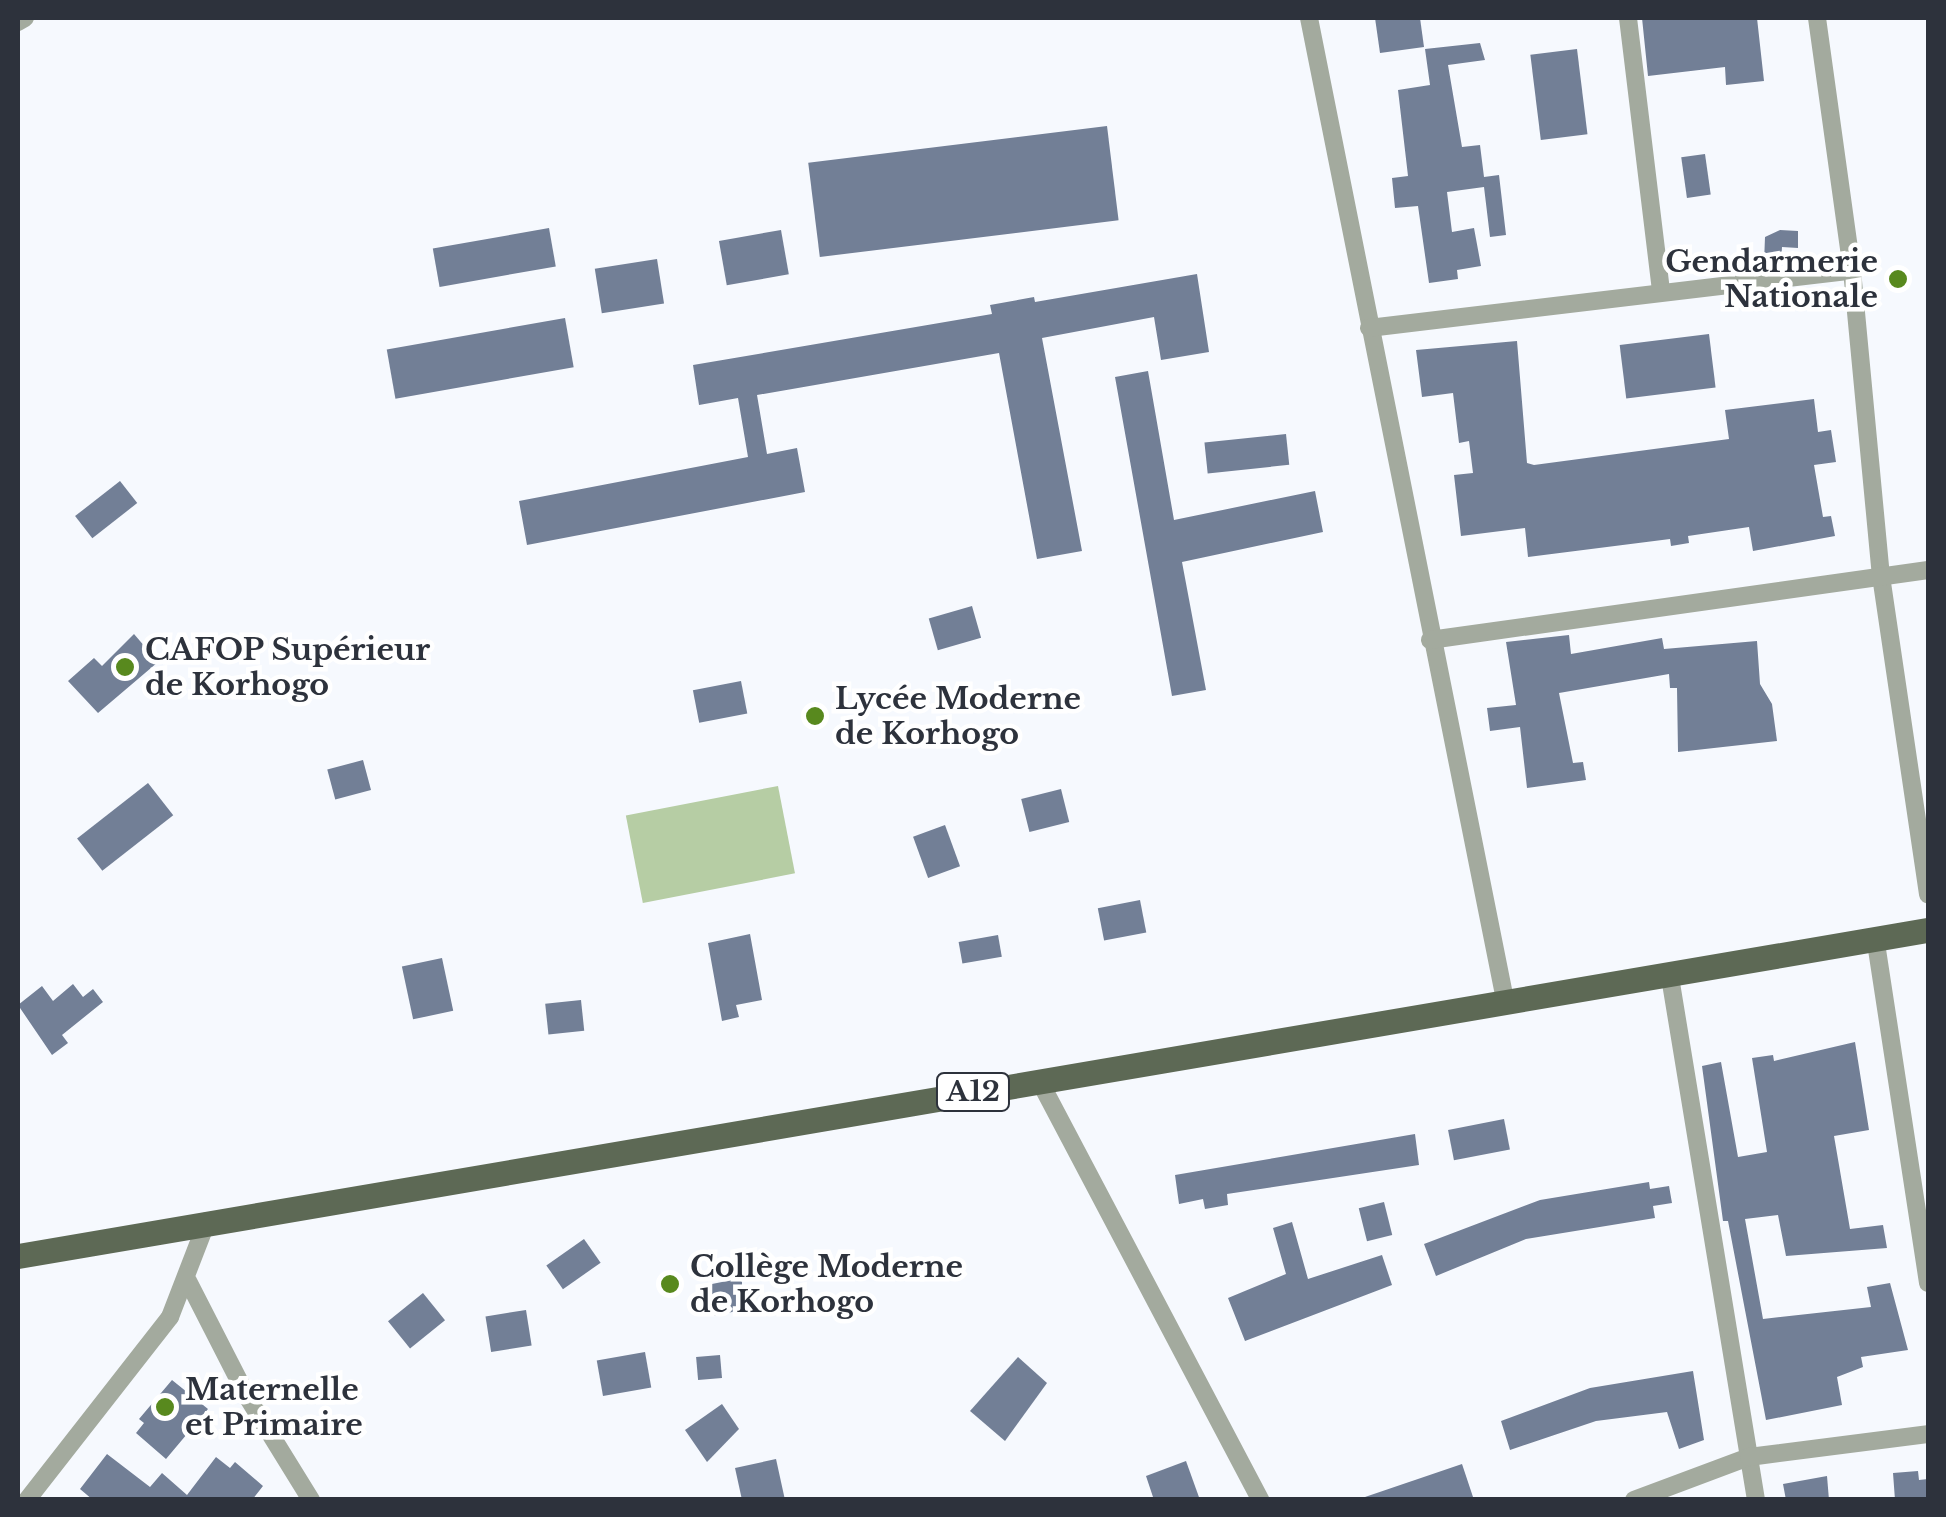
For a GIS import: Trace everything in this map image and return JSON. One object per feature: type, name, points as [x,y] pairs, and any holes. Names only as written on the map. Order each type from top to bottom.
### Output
[{"type":"main road","name":"A12","points":[[18,1256],[1039,1080],[1876,943],[1928,930]]},
{"type":"street","points":[[18,22],[25,18]]},
{"type":"street","points":[[1309,18],[1430,640],[1506,1005]]},
{"type":"street","points":[[1628,18],[1661,290]]},
{"type":"street","points":[[1817,18],[1852,270],[1881,576],[1928,895]]},
{"type":"street","points":[[1369,328],[1852,270]]},
{"type":"street","points":[[1430,640],[1928,570]]},
{"type":"street","points":[[1876,943],[1928,1282]]},
{"type":"street","points":[[1670,977],[1756,1500]]},
{"type":"street","points":[[1039,1080],[1260,1500]]},
{"type":"street","points":[[25,1497],[170,1317],[188,1281],[208,1222]]},
{"type":"street","points":[[188,1281],[248,1398],[311,1500]]},
{"type":"street","points":[[1634,1500],[1749,1457],[1928,1434]]},
{"type":"green space","points":[[778,786],[795,873],[643,903],[626,816]]},
{"type":"building","points":[[1375,18],[1420,18],[1424,47],[1380,53]]},
{"type":"building","points":[[1642,18],[1757,18],[1764,81],[1726,85],[1725,67],[1648,76]]},
{"type":"building","points":[[1480,43],[1485,60],[1448,65],[1462,147],[1480,145],[1484,177],[1499,175],[1506,235],[1490,237],[1484,187],[1447,192],[1452,232],[1474,228],[1481,266],[1457,270],[1458,279],[1429,283],[1418,206],[1395,208],[1392,178],[1408,176],[1398,90],[1430,85],[1425,49]]},
{"type":"building","points":[[1577,49],[1587,134],[1541,140],[1530,55]]},
{"type":"building","points":[[1107,126],[1119,220],[820,257],[808,163]]},
{"type":"building","points":[[1705,154],[1711,195],[1687,198],[1681,157]]},
{"type":"building","points":[[549,228],[556,266],[440,287],[433,248]]},
{"type":"building","points":[[781,230],[789,274],[727,285],[719,241]]},
{"type":"building","points":[[1780,230],[1798,231],[1798,248],[1782,247],[1781,263],[1764,263],[1765,237]]},
{"type":"building","points":[[657,259],[664,303],[602,313],[595,269]]},
{"type":"building","points":[[1197,274],[1209,352],[1161,360],[1154,317],[1042,338],[1082,551],[1037,559],[999,353],[757,395],[767,454],[797,448],[805,492],[527,545],[519,501],[748,457],[738,398],[699,405],[693,365],[992,314],[990,305],[1034,297],[1035,302]]},
{"type":"building","points":[[565,318],[574,367],[395,399],[387,349]]},
{"type":"building","points":[[1709,334],[1716,388],[1626,399],[1620,345]]},
{"type":"building","points":[[1517,341],[1527,463],[1534,465],[1729,439],[1725,410],[1814,399],[1818,432],[1831,430],[1836,462],[1814,465],[1823,517],[1831,516],[1835,536],[1753,551],[1749,527],[1688,536],[1689,543],[1671,546],[1670,539],[1528,557],[1525,528],[1461,536],[1454,475],[1473,473],[1469,441],[1459,443],[1453,393],[1422,397],[1416,350]]},
{"type":"building","points":[[1148,371],[1174,520],[1315,491],[1323,532],[1182,562],[1206,690],[1172,696],[1115,377]]},
{"type":"building","points":[[1286,434],[1289,465],[1208,473],[1204,443]]},
{"type":"building","points":[[120,481],[137,503],[92,538],[75,516]]},
{"type":"building","points":[[972,606],[981,638],[938,650],[929,618]]},
{"type":"building","points":[[134,634],[158,662],[98,713],[68,681],[94,658],[102,666]]},
{"type":"building","points":[[1569,635],[1571,654],[1662,638],[1664,649],[1757,641],[1760,684],[1772,704],[1777,741],[1678,752],[1677,688],[1670,688],[1669,674],[1559,693],[1573,763],[1583,762],[1586,780],[1527,788],[1520,727],[1490,731],[1487,708],[1516,705],[1506,642]]},
{"type":"building","points":[[741,681],[747,713],[699,723],[693,690]]},
{"type":"building","points":[[363,760],[371,790],[335,800],[327,770]]},
{"type":"building","points":[[148,783],[173,815],[102,871],[77,838]]},
{"type":"building","points":[[1061,789],[1069,822],[1029,832],[1021,799]]},
{"type":"building","points":[[945,825],[960,866],[928,878],[913,837]]},
{"type":"building","points":[[1140,900],[1146,932],[1104,941],[1098,908]]},
{"type":"building","points":[[750,934],[762,1000],[736,1005],[739,1017],[722,1021],[708,943]]},
{"type":"building","points":[[998,935],[1002,957],[962,964],[959,942]]},
{"type":"building","points":[[442,958],[453,1011],[413,1019],[402,967]]},
{"type":"building","points":[[73,984],[83,997],[93,989],[103,1002],[62,1035],[68,1043],[52,1055],[18,1005],[42,986],[53,1001]]},
{"type":"building","points":[[581,1000],[584,1031],[548,1035],[545,1004]]},
{"type":"building","points":[[1855,1042],[1869,1130],[1834,1136],[1850,1229],[1883,1225],[1887,1248],[1786,1256],[1778,1215],[1745,1219],[1763,1319],[1871,1307],[1867,1287],[1890,1283],[1908,1350],[1861,1357],[1863,1367],[1837,1377],[1842,1405],[1766,1420],[1728,1221],[1723,1221],[1702,1066],[1721,1062],[1738,1157],[1767,1152],[1752,1058],[1773,1055],[1774,1061]]},
{"type":"building","points":[[1504,1119],[1510,1149],[1454,1160],[1448,1130]]},
{"type":"building","points":[[1415,1134],[1419,1165],[1227,1194],[1228,1205],[1205,1209],[1203,1199],[1179,1204],[1175,1175]]},
{"type":"building","points":[[1649,1182],[1650,1189],[1669,1186],[1672,1203],[1653,1206],[1655,1218],[1526,1239],[1436,1276],[1424,1244],[1540,1200]]},
{"type":"building","points":[[1384,1202],[1392,1235],[1367,1241],[1359,1208]]},
{"type":"building","points":[[1292,1222],[1308,1279],[1382,1255],[1392,1285],[1245,1341],[1228,1298],[1286,1274],[1273,1228]]},
{"type":"building","points":[[584,1239],[601,1263],[563,1289],[546,1265]]},
{"type":"building","points":[[742,1278],[742,1310],[712,1316],[707,1285]]},
{"type":"building","points":[[423,1293],[445,1320],[410,1349],[388,1321]]},
{"type":"building","points":[[526,1310],[532,1346],[491,1352],[486,1316]]},
{"type":"building","points":[[645,1352],[651,1387],[603,1396],[597,1361]]},
{"type":"building","points":[[720,1355],[722,1378],[698,1380],[696,1357]]},
{"type":"building","points":[[1018,1357],[1047,1383],[1005,1441],[970,1411]]},
{"type":"building","points":[[1693,1371],[1704,1440],[1679,1449],[1667,1412],[1596,1421],[1510,1450],[1501,1421],[1590,1388]]},
{"type":"building","points":[[172,1380],[208,1409],[166,1459],[136,1433],[144,1423],[139,1419]]},
{"type":"building","points":[[722,1404],[739,1429],[707,1462],[685,1430]]},
{"type":"building","points":[[107,1454],[150,1487],[162,1473],[187,1495],[216,1457],[230,1468],[235,1462],[263,1486],[252,1500],[93,1500],[80,1489]]},
{"type":"building","points":[[776,1459],[785,1500],[742,1500],[735,1468]]},
{"type":"building","points":[[1186,1461],[1200,1500],[1154,1500],[1146,1476]]},
{"type":"building","points":[[1462,1464],[1474,1500],[1366,1500],[1365,1497]]},
{"type":"building","points":[[1918,1471],[1919,1480],[1928,1479],[1928,1498],[1895,1500],[1893,1473]]},
{"type":"building","points":[[1827,1476],[1829,1500],[1786,1500],[1783,1484]]},
{"type":"place","name":"Gendarmerie Nationale","points":[[1898,279]]},
{"type":"place","name":"CAFOP Supérieur de Korhogo","points":[[125,667]]},
{"type":"place","name":"Lycée Moderne de Korhogo","points":[[815,716]]},
{"type":"place","name":"Collège Moderne de Korhogo","points":[[670,1284]]},
{"type":"place","name":"Maternelle et Primaire","points":[[165,1407]]}]
